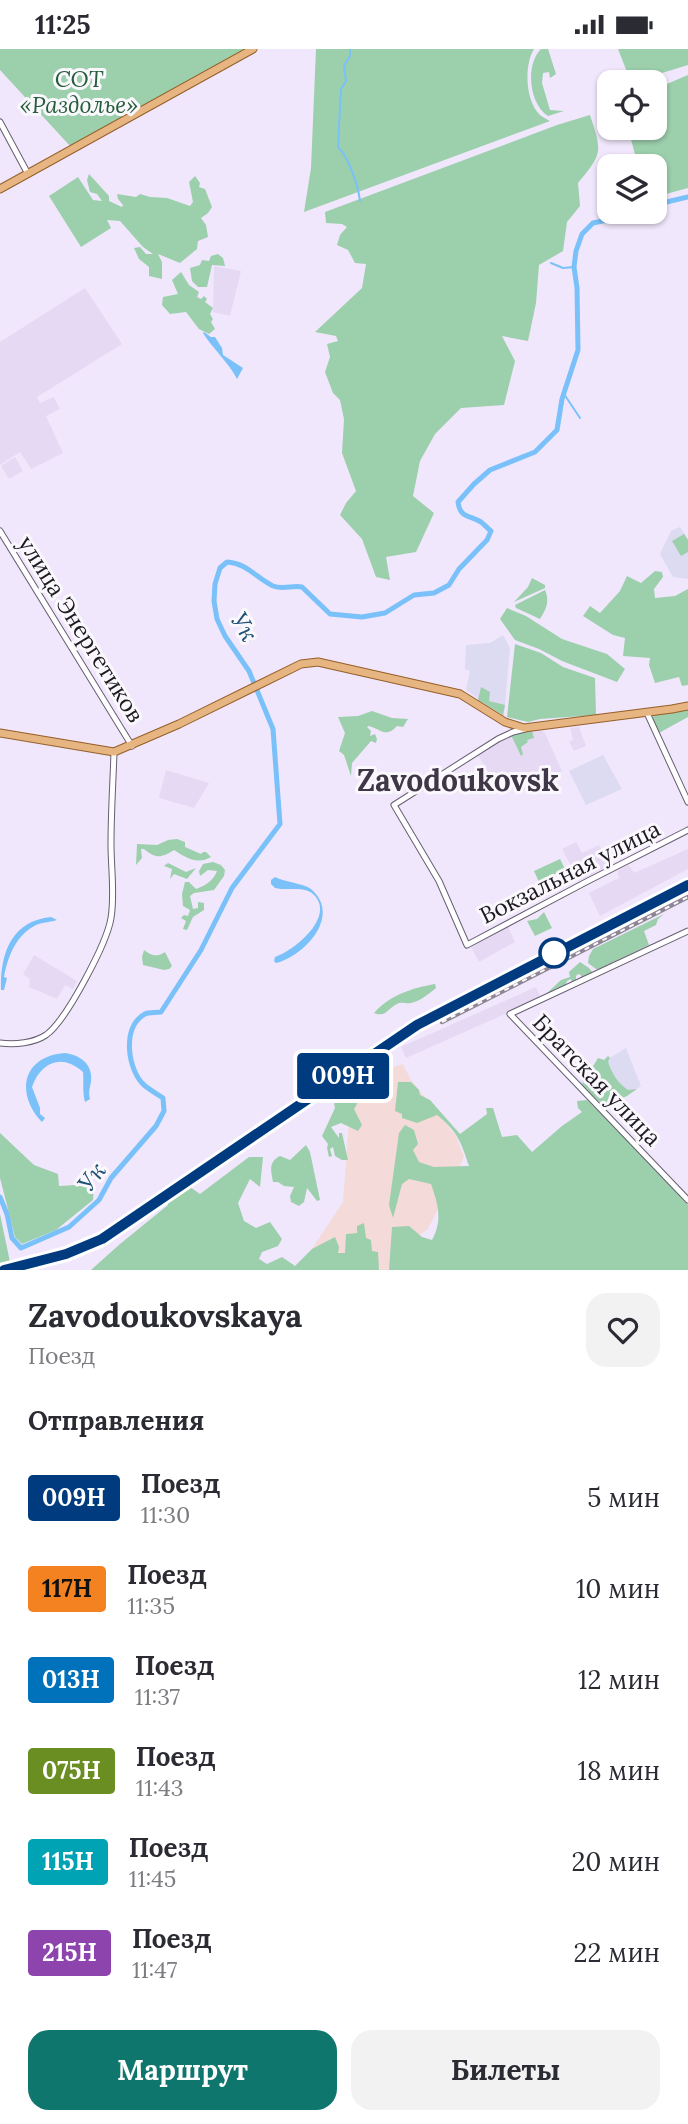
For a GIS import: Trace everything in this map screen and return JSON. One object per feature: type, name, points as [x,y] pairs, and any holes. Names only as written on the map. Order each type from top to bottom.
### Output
[{"type":"main road","points":[[0,189],[253,49]]},
{"type":"main road","points":[[0,733],[114,753],[301,664],[318,662],[460,694],[505,722],[520,727],[688,706]]},
{"type":"street","points":[[0,122],[27,174]]},
{"type":"street","name":"улица Энергетиков","points":[[0,531],[132,745]]},
{"type":"street","points":[[647,712],[688,802]]},
{"type":"street","points":[[498,739],[503,733],[505,722]]},
{"type":"street","points":[[498,739],[532,727]]},
{"type":"street","name":"Вокзальная улица","points":[[498,739],[394,805],[439,881],[467,945],[688,830]]},
{"type":"street","points":[[0,1043],[38,1040],[49,1033],[94,962],[108,928],[113,898],[111,842],[114,753]]},
{"type":"street","name":"Братская улица","points":[[688,930],[510,1014],[688,1200]]},
{"type":"shaded area","points":[[214,266],[241,271],[230,316],[213,312]]},
{"type":"shaded area","points":[[85,288],[122,344],[37,397],[40,403],[54,397],[60,409],[46,416],[63,453],[31,469],[20,452],[0,465],[0,342]]},
{"type":"shaded area","points":[[15,457],[23,471],[9,479],[1,466]]},
{"type":"shaded area","points":[[680,527],[688,539],[688,579],[673,577],[660,554],[671,531]]},
{"type":"shaded area","points":[[503,635],[510,648],[504,716],[466,690],[470,671],[465,669],[466,645],[490,643]]},
{"type":"shaded area","points":[[579,727],[586,746],[574,751],[569,742],[573,740],[570,728]]},
{"type":"shaded area","points":[[539,729],[545,733],[562,771],[517,793],[509,776],[495,783],[478,755],[511,734]]},
{"type":"shaded area","points":[[603,755],[622,789],[586,805],[569,771]]},
{"type":"shaded area","points":[[166,770],[209,783],[194,808],[159,798]]},
{"type":"shaded area","points":[[576,842],[582,853],[599,845],[610,865],[579,881],[562,849]]},
{"type":"shaded area","points":[[688,849],[688,869],[600,916],[589,893],[619,878],[617,871],[629,865],[634,873]]},
{"type":"shaded area","points":[[508,927],[515,942],[479,962],[471,947]]},
{"type":"shaded area","points":[[34,955],[77,981],[73,989],[65,985],[57,999],[29,987],[30,979],[23,974]]},
{"type":"shaded area","points":[[536,987],[541,998],[406,1058],[401,1047]]},
{"type":"shaded area","points":[[626,1048],[641,1086],[609,1105],[601,1105],[579,1083],[584,1077],[582,1075]]},
{"type":"shaded area","points":[[403,1064],[411,1080],[456,1136],[464,1157],[428,1229],[393,1255],[391,1270],[298,1270],[343,1202],[352,1080]]},
{"type":"green space","name":"СОТ «Раздолье»","points":[[0,49],[247,49],[71,147],[0,70]]},
{"type":"green space","points":[[316,49],[534,49],[528,73],[531,101],[540,115],[550,121],[304,212],[311,168]]},
{"type":"green space","points":[[541,49],[548,49],[556,74],[550,78],[549,72],[543,73],[542,83],[550,110],[564,111],[548,116],[537,103],[531,84],[533,65]]},
{"type":"green space","points":[[618,49],[688,49],[688,65],[667,71],[626,70]]},
{"type":"green space","points":[[688,75],[688,188],[667,194],[667,154],[635,154],[631,140],[667,140],[667,84]]},
{"type":"green space","points":[[590,115],[597,137],[598,152],[578,183],[580,206],[567,222],[563,251],[539,265],[536,303],[528,341],[502,336],[515,361],[504,405],[461,408],[435,434],[420,461],[413,496],[434,513],[416,552],[386,557],[390,580],[376,577],[362,539],[340,515],[356,491],[342,453],[344,419],[340,400],[333,393],[325,372],[330,357],[327,344],[338,341],[336,336],[315,332],[362,288],[366,264],[355,263],[348,250],[337,245],[340,235],[347,227],[326,223],[325,212]]},
{"type":"green space","points":[[89,174],[109,196],[109,201],[122,207],[117,194],[167,198],[190,206],[193,202],[189,182],[195,176],[200,183],[199,187],[205,189],[212,207],[201,218],[206,225],[208,237],[198,241],[197,249],[180,263],[158,254],[162,262],[162,279],[149,276],[149,267],[139,259],[134,248],[140,247],[146,254],[153,254],[143,247],[120,221],[107,220],[111,228],[81,247],[49,196],[78,177],[93,200],[102,201],[97,194],[90,192],[87,180]]},
{"type":"green space","points":[[218,254],[223,258],[225,266],[212,265],[207,287],[198,287],[192,281],[190,268],[200,265],[202,260],[209,261],[211,256]]},
{"type":"green space","points":[[181,272],[189,285],[199,292],[197,297],[201,299],[204,296],[207,299],[205,302],[213,308],[210,314],[215,329],[209,334],[199,329],[186,312],[170,314],[162,305],[163,297],[178,294],[172,280]]},
{"type":"green space","points":[[684,534],[688,540],[688,552],[681,556],[672,541]]},
{"type":"green space","points":[[655,571],[662,572],[663,577],[654,589],[655,598],[675,596],[688,589],[688,685],[682,686],[679,677],[655,683],[649,665],[650,658],[623,656],[625,638],[613,635],[583,616],[590,606],[600,613],[620,591],[627,576],[641,583]]},
{"type":"green space","points":[[532,578],[545,585],[545,588],[514,602],[528,587]]},
{"type":"green space","points":[[545,590],[547,605],[540,619],[516,608],[515,605]]},
{"type":"green space","points":[[507,608],[526,616],[562,639],[607,654],[625,669],[617,682],[515,640],[500,619]]},
{"type":"green space","points":[[515,644],[541,653],[563,667],[595,678],[596,715],[528,722],[507,717]]},
{"type":"green space","points":[[481,687],[490,692],[489,701],[505,705],[503,715],[478,700]]},
{"type":"green space","points":[[688,710],[688,717],[657,734],[651,721],[654,715]]},
{"type":"green space","points":[[372,711],[392,718],[408,719],[403,727],[397,726],[390,732],[367,727],[371,731],[370,736],[375,734],[376,743],[371,741],[352,763],[351,776],[344,755],[339,751],[345,733],[338,717],[358,716]]},
{"type":"green space","points":[[532,731],[534,738],[527,740],[521,747],[521,756],[511,735]]},
{"type":"green space","points":[[177,839],[185,842],[185,847],[201,854],[206,852],[211,857],[197,860],[174,850],[159,856],[141,849],[142,858],[136,865],[137,844],[157,845]]},
{"type":"green space","points":[[560,859],[565,869],[539,882],[534,871]]},
{"type":"green space","points":[[213,862],[225,870],[224,876],[214,890],[190,896],[193,909],[198,908],[198,902],[204,903],[204,910],[193,917],[187,930],[183,929],[186,921],[181,918],[188,916],[190,910],[183,906],[185,882],[189,882],[196,889],[209,882],[217,871],[208,870],[200,876],[199,871],[203,864]]},
{"type":"green space","points":[[168,863],[186,872],[196,868],[187,879],[174,874],[170,879],[172,869],[164,866]]},
{"type":"green space","points":[[544,912],[552,928],[535,936],[527,921],[537,919]]},
{"type":"green space","points":[[664,914],[656,925],[644,931],[649,945],[599,969],[588,963],[593,949]]},
{"type":"green space","points":[[144,950],[154,955],[165,952],[172,966],[164,970],[143,965]]},
{"type":"green space","points":[[580,962],[593,973],[581,978],[578,974],[576,981],[572,983],[571,979],[565,987],[545,995],[561,980],[570,977],[569,972]]},
{"type":"green space","points":[[435,984],[436,988],[418,1001],[399,1003],[382,1014],[374,1013],[387,1001],[402,993]]},
{"type":"green space","points":[[608,1056],[611,1070],[618,1081],[628,1090],[637,1089],[605,1106],[581,1086],[598,1058],[604,1060]]},
{"type":"green space","points":[[384,1061],[386,1067],[380,1079],[377,1102],[362,1099],[362,1094],[365,1094],[364,1083],[361,1085],[354,1109],[362,1125],[358,1131],[341,1123],[331,1127],[339,1138],[339,1133],[342,1133],[348,1160],[335,1156],[333,1147],[330,1149],[332,1156],[329,1157],[328,1144],[322,1136],[335,1108],[338,1093],[352,1079]]},
{"type":"green space","points":[[398,1082],[411,1082],[420,1095],[430,1100],[460,1134],[487,1114],[486,1108],[493,1108],[502,1137],[517,1135],[532,1152],[582,1112],[577,1101],[587,1100],[688,1205],[688,1270],[389,1270],[392,1227],[409,1226],[422,1237],[432,1240],[438,1219],[431,1184],[409,1179],[402,1184],[393,1218],[389,1205],[399,1133],[405,1125],[414,1130],[418,1144],[413,1150],[419,1162],[434,1167],[469,1166],[458,1138],[437,1115],[417,1123],[402,1118],[402,1114],[395,1111]]},
{"type":"green space","points":[[0,1133],[34,1165],[58,1174],[59,1186],[94,1184],[93,1200],[56,1230],[22,1244],[15,1237],[0,1178]]},
{"type":"green space","points":[[306,1145],[310,1152],[320,1200],[317,1201],[307,1188],[304,1202],[299,1206],[291,1202],[290,1196],[294,1187],[273,1182],[271,1167],[276,1158],[280,1156],[290,1160]]},
{"type":"green space","points":[[249,1157],[263,1157],[260,1187],[250,1179],[238,1203],[244,1221],[256,1228],[270,1222],[282,1239],[278,1246],[262,1252],[259,1259],[267,1264],[282,1257],[295,1266],[312,1249],[335,1237],[338,1253],[345,1253],[346,1234],[357,1233],[357,1226],[364,1223],[366,1238],[371,1240],[372,1251],[378,1252],[379,1270],[91,1270],[168,1205],[167,1202],[190,1187],[200,1194]]},
{"type":"green space","points":[[0,1214],[10,1262],[0,1265]]},
{"type":"water","points":[[204,332],[215,337],[223,355],[243,368],[237,379],[207,339]]},
{"type":"water","points":[[275,877],[311,889],[320,899],[323,911],[316,933],[308,943],[287,959],[276,963],[275,957],[292,948],[310,931],[320,912],[319,903],[313,894],[305,890],[275,888],[271,880]]},
{"type":"water","points":[[51,917],[57,920],[36,925],[18,940],[8,961],[4,990],[1,990],[6,952],[17,932],[37,920]]},
{"type":"water","points":[[65,1053],[80,1058],[88,1065],[91,1075],[90,1099],[85,1102],[83,1072],[67,1063],[53,1063],[41,1071],[32,1087],[40,1114],[45,1118],[42,1122],[28,1100],[27,1078],[39,1061]]},
{"type":"waterway","points":[[350,49],[350,56],[344,66],[346,81],[341,89],[338,147],[352,172],[360,201]]},
{"type":"waterway","name":"Ук","points":[[667,202],[688,197]]},
{"type":"waterway","name":"Ук","points":[[0,1197],[12,1238],[21,1248],[69,1227],[99,1200],[111,1178],[156,1126],[164,1111],[163,1098],[144,1085],[134,1070],[130,1049],[132,1028],[145,1014],[161,1012],[201,950],[232,888],[280,824],[273,729],[249,671],[217,619],[214,601],[220,568],[227,562],[240,565],[273,586],[302,587],[330,614],[362,617],[385,613],[414,595],[434,593],[449,585],[459,569],[487,540],[491,531],[481,522],[463,514],[458,502],[490,470],[535,452],[557,430],[562,399],[578,350],[574,267],[576,251],[582,234],[597,222]]},
{"type":"waterway","points":[[551,263],[563,268],[574,267]]},
{"type":"waterway","points":[[564,394],[580,418]]},
{"type":"railway","points":[[0,1269],[66,1253],[112,1232],[413,1026],[688,882]]},
{"type":"railway","points":[[442,1022],[688,897]]},
{"type":"train","name":"009Н","points":[[4,1270],[66,1254],[102,1239],[417,1025],[688,885]]},
{"type":"district","name":"Zavodoukovsk","points":[[458,781]]}]
